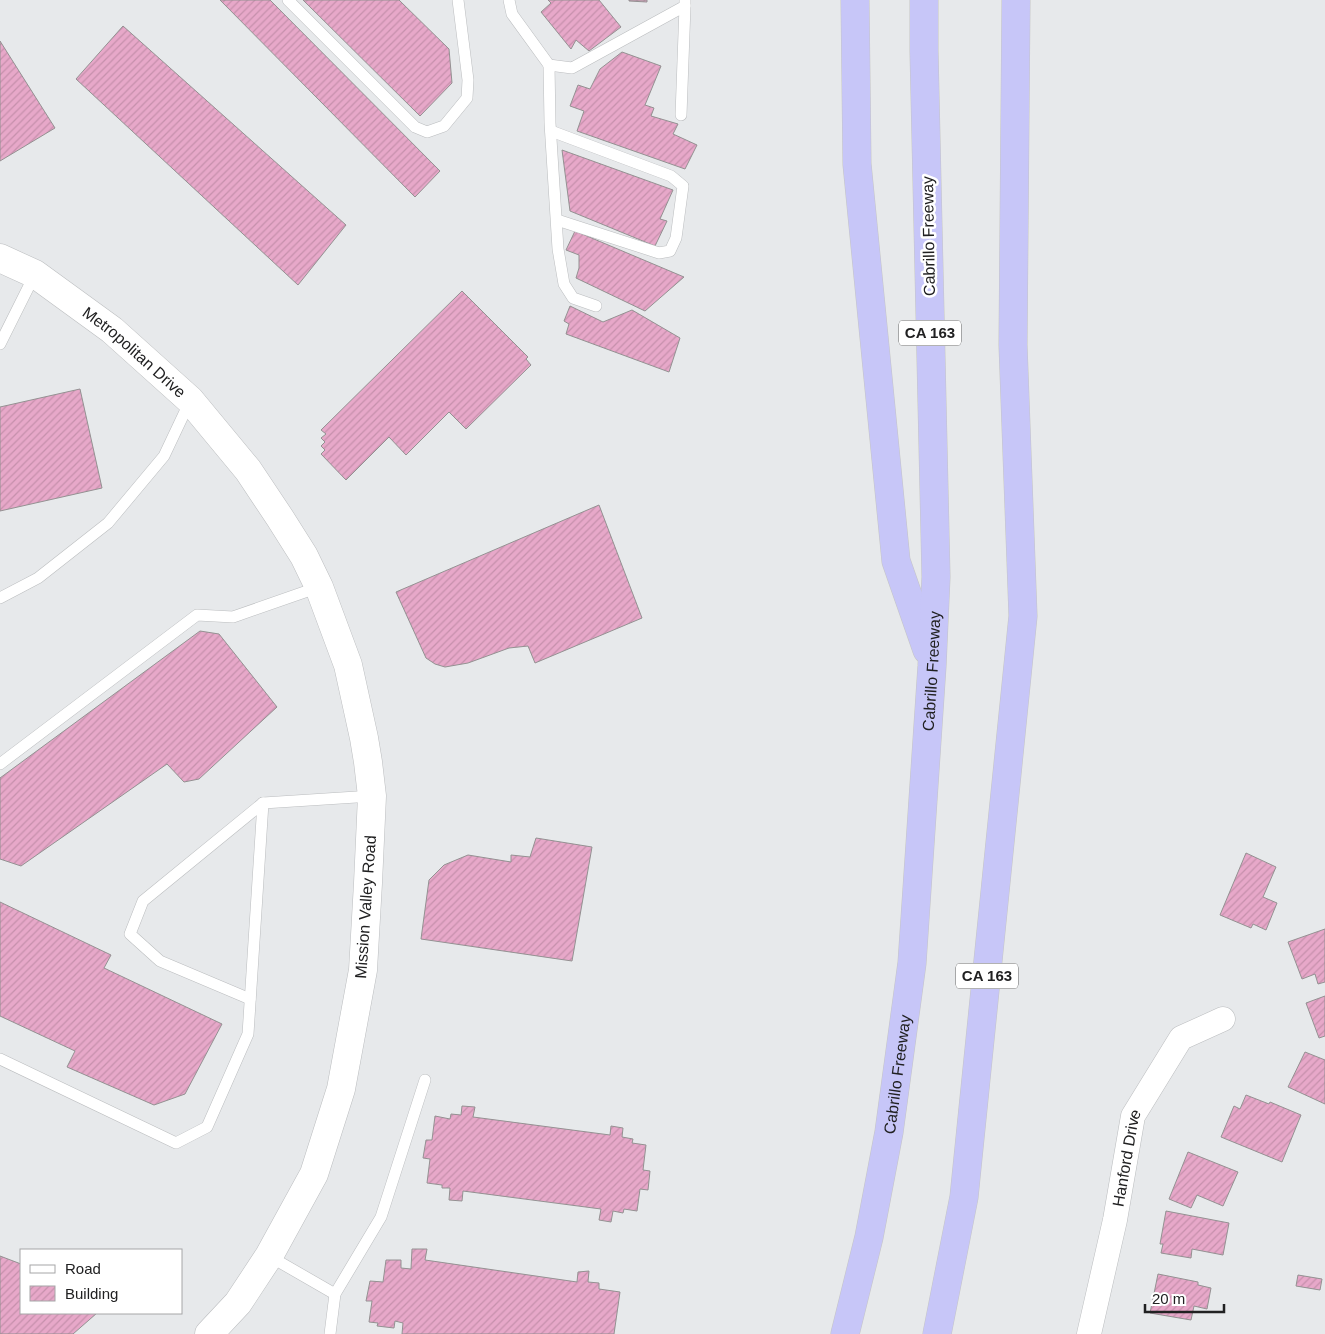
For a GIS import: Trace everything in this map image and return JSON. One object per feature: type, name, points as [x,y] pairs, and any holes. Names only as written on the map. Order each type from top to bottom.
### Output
[{"type":"highway","points":[[855,0],[856,164],[896,561],[932,666]]},
{"type":"highway","name":"Cabrillo Freeway","points":[[845,1334],[870,1237],[886,1151],[910,973],[932,666],[936,577],[924,0]]},
{"type":"highway","name":"CA 163","points":[[937,1334],[964,1197],[1023,616],[1013,345],[1016,0]]},
{"type":"street","name":"Metropolitan Drive","points":[[0,258],[35,274],[112,330],[190,400],[248,470]]},
{"type":"street","name":"Mission Valley Road","points":[[209,1334],[238,1303],[269,1256],[314,1174],[341,1089],[363,970],[371,829],[372,796],[368,762],[348,665],[319,587],[304,556],[248,470]]},
{"type":"street","name":"Hanford Drive","points":[[1089,1334],[1116,1220],[1133,1116],[1181,1038],[1223,1019]]},
{"type":"lane","points":[[288,0],[414,127],[427,132],[444,126],[467,98],[468,80],[458,0]]},
{"type":"lane","points":[[509,0],[512,14],[549,65],[558,250],[564,284],[573,298],[596,306]]},
{"type":"lane","points":[[549,65],[572,68],[685,3]]},
{"type":"lane","points":[[681,115],[685,3]]},
{"type":"lane","points":[[551,131],[671,176],[683,186],[676,238],[670,251],[659,253],[557,220]]},
{"type":"lane","points":[[0,344],[35,274]]},
{"type":"lane","points":[[0,598],[38,578],[108,524],[164,456],[190,400]]},
{"type":"lane","points":[[0,764],[197,615],[233,617],[319,587]]},
{"type":"lane","points":[[250,999],[160,961],[130,934],[143,901],[263,803],[372,796]]},
{"type":"lane","points":[[0,1059],[176,1142],[207,1127],[248,1034],[263,803]]},
{"type":"lane","points":[[330,1334],[335,1294],[381,1217],[426,1080]]},
{"type":"lane","points":[[269,1256],[335,1294]]},
{"type":"building","points":[[220,0],[270,0],[440,171],[415,197]]},
{"type":"building","points":[[303,0],[399,0],[449,49],[452,83],[420,116]]},
{"type":"building","points":[[548,0],[599,0],[621,27],[589,51],[576,40],[571,49],[541,12],[551,3]]},
{"type":"building","points":[[647,0],[647,2],[629,1]]},
{"type":"building","points":[[123,26],[346,225],[298,285],[76,79]]},
{"type":"building","points":[[0,41],[55,128],[0,161]]},
{"type":"building","points":[[622,52],[661,66],[645,105],[654,108],[651,116],[678,124],[673,134],[697,145],[685,169],[577,131],[584,111],[570,106],[578,85],[590,89],[600,69]]},
{"type":"building","points":[[562,150],[673,190],[660,219],[667,221],[655,246],[570,211]]},
{"type":"building","points":[[575,231],[684,277],[645,311],[576,278],[579,268],[579,255],[566,250]]},
{"type":"building","points":[[462,291],[528,357],[526,359],[531,365],[466,429],[449,412],[406,455],[389,437],[346,480],[321,454],[325,450],[321,446],[325,442],[321,438],[326,434],[321,430]]},
{"type":"building","points":[[570,306],[603,322],[632,310],[680,338],[669,372],[566,334],[569,324],[564,321]]},
{"type":"building","points":[[80,389],[102,488],[0,511],[0,407]]},
{"type":"building","points":[[599,505],[642,618],[535,663],[528,646],[509,648],[468,663],[445,667],[435,664],[426,658],[396,592]]},
{"type":"building","points":[[200,631],[219,634],[277,707],[199,779],[184,782],[167,764],[21,866],[0,859],[0,778]]},
{"type":"building","points":[[536,838],[592,847],[572,961],[421,939],[429,880],[444,865],[468,855],[511,862],[511,855],[530,857]]},
{"type":"building","points":[[1246,853],[1276,867],[1263,897],[1277,903],[1266,930],[1253,924],[1251,928],[1220,915]]},
{"type":"building","points":[[0,902],[111,955],[104,968],[222,1024],[185,1094],[154,1105],[67,1067],[75,1051],[0,1016]]},
{"type":"building","points":[[1325,929],[1325,982],[1318,984],[1315,974],[1302,979],[1288,942]]},
{"type":"building","points":[[1325,996],[1325,1036],[1319,1038],[1306,1003]]},
{"type":"building","points":[[1305,1052],[1325,1060],[1325,1104],[1288,1087]]},
{"type":"building","points":[[1246,1095],[1269,1104],[1270,1102],[1301,1115],[1282,1162],[1221,1137],[1234,1106],[1240,1109]]},
{"type":"building","points":[[462,1106],[475,1107],[473,1117],[610,1135],[611,1126],[623,1128],[622,1137],[633,1139],[632,1143],[646,1145],[643,1170],[650,1171],[648,1190],[640,1189],[637,1211],[624,1209],[623,1213],[613,1211],[611,1222],[599,1220],[601,1209],[463,1191],[462,1201],[449,1200],[450,1188],[442,1188],[442,1185],[427,1183],[430,1159],[423,1158],[426,1140],[432,1140],[435,1116],[450,1119],[451,1114],[461,1115]]},
{"type":"building","points":[[1188,1152],[1238,1172],[1223,1206],[1197,1195],[1191,1208],[1169,1199]]},
{"type":"building","points":[[1166,1211],[1229,1223],[1223,1255],[1192,1249],[1191,1258],[1161,1253],[1163,1244],[1160,1244]]},
{"type":"building","points":[[412,1249],[427,1249],[425,1260],[577,1282],[578,1272],[589,1271],[588,1282],[599,1283],[599,1289],[620,1292],[614,1334],[402,1334],[403,1323],[395,1321],[394,1328],[377,1326],[378,1323],[369,1322],[372,1301],[366,1301],[370,1281],[383,1282],[386,1260],[401,1260],[401,1268],[411,1269]]},
{"type":"building","points":[[0,1256],[20,1264],[20,1314],[96,1314],[73,1334],[0,1334]]},
{"type":"building","points":[[1158,1274],[1198,1282],[1198,1285],[1211,1288],[1207,1309],[1194,1306],[1191,1320],[1150,1313]]},
{"type":"building","points":[[1298,1275],[1322,1279],[1320,1290],[1296,1286]]}]
